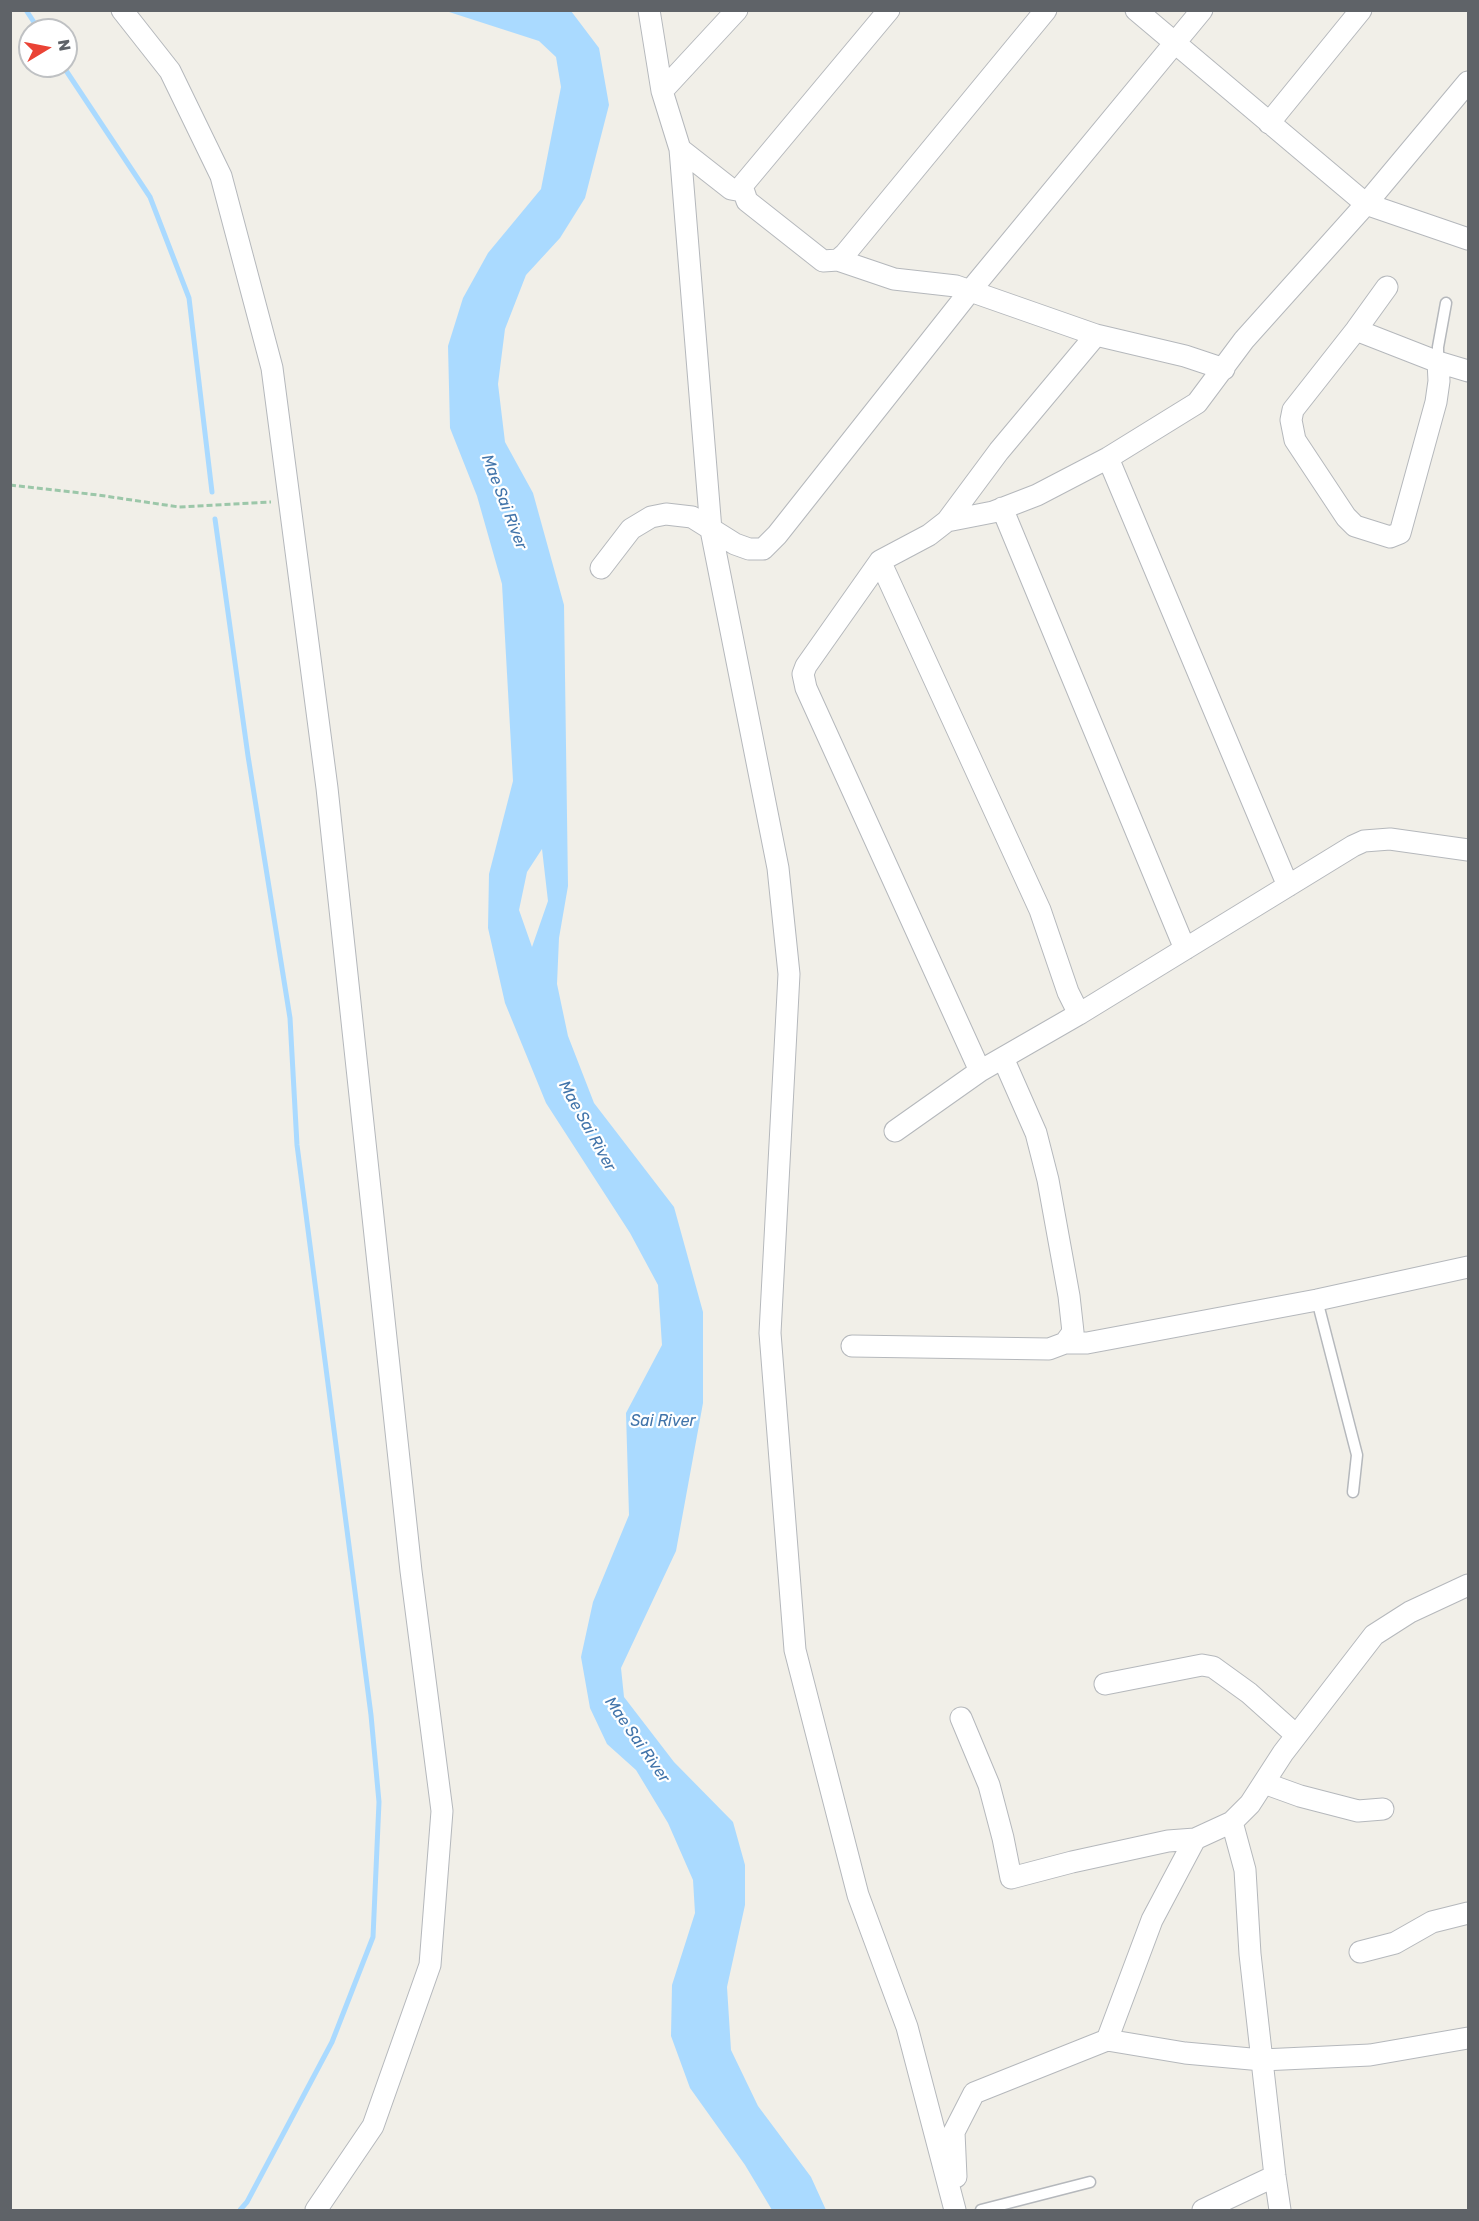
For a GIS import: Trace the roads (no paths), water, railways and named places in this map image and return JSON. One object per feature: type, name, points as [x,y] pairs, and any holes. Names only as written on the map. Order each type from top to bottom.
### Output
[{"type":"street","points":[[122,10],[170,71],[221,176],[272,368],[327,788],[411,1571],[442,1811],[430,1965],[373,2126],[316,2211]]},
{"type":"street","points":[[649,10],[662,91],[680,149],[711,530],[778,868],[789,974],[770,1333],[795,1650],[858,1895],[907,2027],[956,2211]]},
{"type":"street","points":[[662,91],[737,10]]},
{"type":"street","points":[[889,10],[744,181],[742,191],[747,201],[823,261],[838,260],[894,279],[956,286],[1096,335],[1185,356],[1224,369]]},
{"type":"street","points":[[838,260],[1046,10]]},
{"type":"street","points":[[1136,10],[1366,204],[1468,239]]},
{"type":"street","points":[[601,568],[631,529],[651,517],[666,514],[692,517],[735,544],[749,549],[763,549],[785,526],[970,291],[1202,10]]},
{"type":"street","points":[[1269,123],[1361,10]]},
{"type":"street","points":[[947,521],[1002,508],[1036,495],[1108,458],[1197,403],[1244,340],[1366,204],[1468,82]]},
{"type":"street","points":[[680,149],[731,189],[742,191]]},
{"type":"street","points":[[1387,287],[1293,410],[1291,420],[1295,440],[1346,517],[1355,526],[1390,537],[1400,533],[1436,402],[1438,362]]},
{"type":"street","points":[[1356,330],[1438,362],[1468,371]]},
{"type":"street","points":[[980,1071],[806,688],[803,674],[806,666],[880,561],[928,535],[947,521],[999,451],[1096,335]]},
{"type":"street","points":[[1108,458],[1287,886]]},
{"type":"street","points":[[1002,508],[1185,950]]},
{"type":"street","points":[[880,561],[1040,910],[1068,992],[1079,1014]]},
{"type":"street","points":[[895,1131],[980,1071],[1079,1014],[1364,841],[1390,839],[1468,850]]},
{"type":"street","points":[[1003,1058],[1036,1133],[1048,1180],[1069,1296],[1073,1332],[1065,1343]]},
{"type":"street","points":[[852,1346],[1049,1349],[1065,1343],[1087,1343],[1317,1300],[1468,1267]]},
{"type":"street","points":[[961,1718],[989,1785],[1011,1878],[1168,1841],[1195,1839],[1232,1822],[1250,1804],[1296,1735],[1374,1635],[1410,1612],[1468,1585]]},
{"type":"street","points":[[1105,1684],[1202,1665],[1213,1667],[1242,1688],[1296,1735]]},
{"type":"street","points":[[1264,1783],[1300,1796],[1358,1811],[1383,1809]]},
{"type":"street","points":[[1232,1822],[1245,1870],[1250,1954],[1280,2211]]},
{"type":"street","points":[[1107,2040],[1152,1920],[1195,1839]]},
{"type":"street","points":[[1360,1952],[1395,1943],[1432,1922],[1468,1913]]},
{"type":"street","points":[[956,2211],[954,2132],[974,2093],[1107,2040],[1185,2053],[1262,2060],[1370,2055],[1468,2038]]},
{"type":"street","points":[[1203,2211],[1275,2176]]},
{"type":"lane","points":[[1438,362],[1438,347],[1446,303]]},
{"type":"lane","points":[[1317,1300],[1357,1455],[1353,1492]]},
{"type":"lane","points":[[981,2211],[1090,2182]]},
{"type":"water","name":"Sai River","points":[[446,11],[571,11],[599,48],[609,105],[585,198],[560,238],[526,275],[505,329],[498,384],[505,442],[533,493],[564,605],[568,886],[559,938],[557,984],[568,1036],[594,1103],[674,1207],[703,1312],[703,1403],[676,1551],[621,1668],[624,1697],[674,1762],[733,1822],[745,1865],[745,1905],[727,1987],[731,2050],[758,2106],[811,2177],[826,2210],[772,2210],[745,2165],[690,2088],[671,2036],[672,1985],[695,1913],[693,1880],[668,1823],[636,1770],[607,1744],[590,1708],[581,1657],[593,1602],[629,1515],[626,1413],[662,1345],[658,1285],[630,1233],[546,1103],[505,1003],[488,928],[489,874],[513,781],[502,584],[477,496],[450,428],[448,346],[463,298],[488,253],[541,189],[561,87],[556,57],[539,41]],"holes":[[[542,849],[548,901],[532,947],[519,910],[527,872]]]},
{"type":"waterway","points":[[26,10],[31,18]]},
{"type":"waterway","points":[[71,78],[150,197],[189,298],[212,492]]},
{"type":"waterway","points":[[215,519],[248,756],[290,1018],[297,1145],[371,1715],[379,1802],[373,1937],[332,2042],[247,2202],[240,2210]]},
{"type":"water label","name":"Mae Sai River","points":[[504,502]]},
{"type":"water label","name":"Mae Sai River","points":[[587,1126]]},
{"type":"water label","name":"Mae Sai River","points":[[637,1740]]}]
